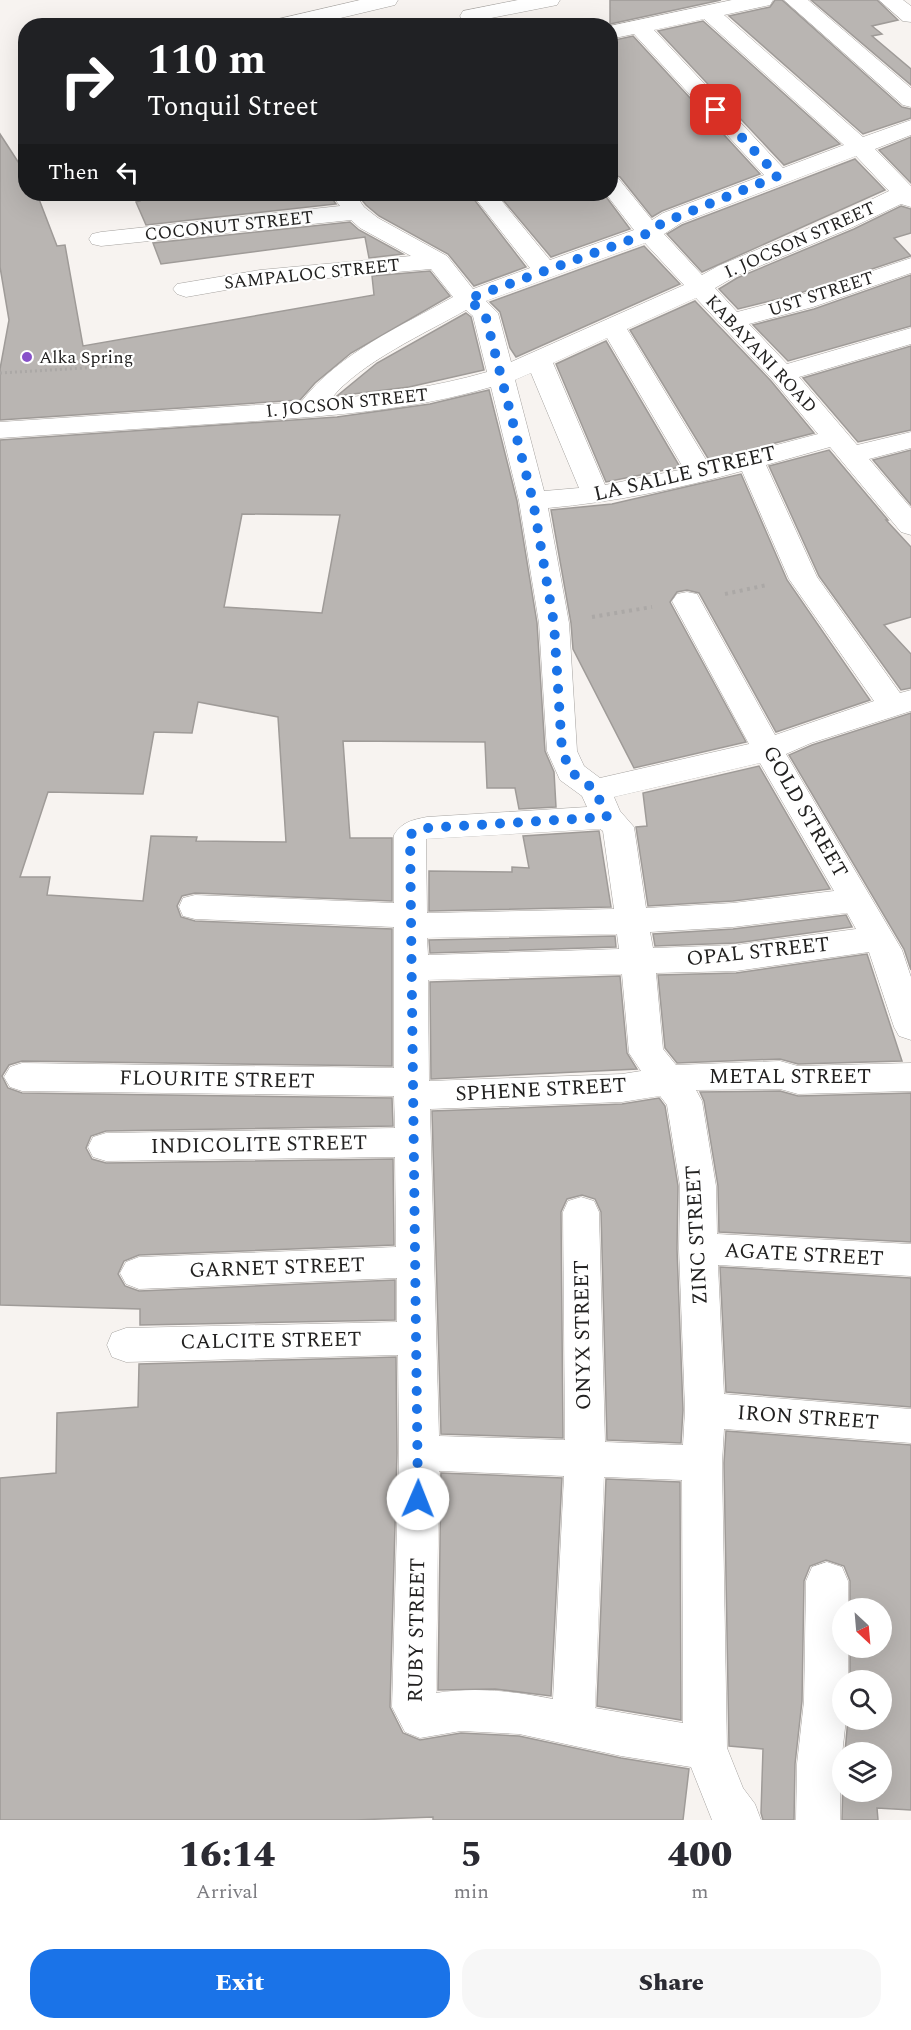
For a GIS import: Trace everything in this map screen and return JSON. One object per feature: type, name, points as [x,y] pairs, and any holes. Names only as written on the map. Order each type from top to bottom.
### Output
[{"type":"street","points":[[312,18],[387,0]]},
{"type":"street","points":[[452,0],[473,18]]},
{"type":"street","points":[[486,18],[549,0]]},
{"type":"street","points":[[618,31],[762,0]]},
{"type":"street","points":[[795,0],[911,100]]},
{"type":"street","points":[[890,0],[911,16]]},
{"type":"street","points":[[710,13],[859,146],[908,196]]},
{"type":"street","points":[[639,27],[778,176]]},
{"type":"street","points":[[309,409],[327,386],[363,358],[468,299],[649,233],[662,223],[778,176],[911,127]]},
{"type":"street","name":"KABAYANI ROAD","points":[[618,193],[649,233],[782,374],[911,526]]},
{"type":"street","name":"I. JOCSON STREET","points":[[0,430],[309,409],[391,401],[450,391],[502,376],[700,287],[727,271],[908,196]]},
{"type":"street","points":[[490,201],[546,271]]},
{"type":"street","points":[[349,203],[369,223],[438,261]]},
{"type":"street","name":"COCONUT STREET","points":[[101,239],[349,203]]},
{"type":"street","name":"SAMPALOC STREET","points":[[186,289],[260,277],[438,261]]},
{"type":"street","name":"ZINC STREET","points":[[438,261],[468,299],[485,314],[533,501],[554,624],[562,751],[571,772],[601,804],[618,827],[638,962],[646,1053],[684,1101],[698,1186],[698,1249],[705,1410],[702,1463],[705,1748],[727,1803],[739,1820]]},
{"type":"street","name":"UST STREET","points":[[731,321],[804,302],[911,265]]},
{"type":"street","points":[[614,327],[701,474]]},
{"type":"street","points":[[782,374],[911,336]]},
{"type":"street","points":[[538,359],[596,495]]},
{"type":"street","name":"LA SALLE STREET","points":[[533,501],[596,495],[701,474],[751,460],[843,446],[911,440]]},
{"type":"street","points":[[601,804],[768,750],[800,736],[902,703],[803,579],[751,460]]},
{"type":"street","name":"GOLD STREET","points":[[687,601],[768,750],[878,938],[896,979],[911,1027]]},
{"type":"street","name":"RUBY STREET","points":[[573,1725],[519,1713],[461,1710],[420,1717],[414,1707],[419,1453],[410,835],[417,830],[601,804]]},
{"type":"street","points":[[195,907],[411,921],[632,921],[733,915],[856,900]]},
{"type":"street","name":"OPAL STREET","points":[[411,968],[736,958],[878,938]]},
{"type":"street","name":"METAL STREET","points":[[670,1082],[681,1077],[780,1076],[798,1080],[911,1077]]},
{"type":"street","name":"FLOURITE STREET","points":[[22,1077],[412,1089]]},
{"type":"street","name":"SPHENE STREET","points":[[412,1089],[622,1088],[670,1082]]},
{"type":"street","name":"INDICOLITE STREET","points":[[106,1147],[413,1143]]},
{"type":"street","name":"ONYX STREET","points":[[573,1725],[585,1459],[581,1212]]},
{"type":"street","name":"AGATE STREET","points":[[698,1249],[911,1260]]},
{"type":"street","name":"GARNET STREET","points":[[139,1273],[415,1262]]},
{"type":"street","name":"CALCITE STREET","points":[[126,1345],[416,1338]]},
{"type":"street","name":"IRON STREET","points":[[705,1410],[911,1426]]},
{"type":"street","points":[[419,1453],[702,1463]]},
{"type":"street","points":[[818,1820],[819,1764],[826,1701],[826,1581]]},
{"type":"street","points":[[573,1725],[705,1748]]},
{"type":"path","points":[[0,373],[135,365]]},
{"type":"building","points":[[610,0],[721,0],[618,22],[618,18],[610,18]]},
{"type":"building","points":[[775,0],[782,0],[902,107],[911,109],[911,118],[863,134],[729,16],[770,7]]},
{"type":"building","points":[[811,0],[877,0],[898,20],[872,26],[882,34],[872,36],[911,69],[911,85]]},
{"type":"building","points":[[703,21],[840,144],[784,165],[658,31]]},
{"type":"building","points":[[633,36],[760,174],[662,211],[652,217],[618,176],[618,39]]},
{"type":"building","points":[[0,134],[18,162],[18,201],[40,201],[57,246],[65,245],[83,346],[374,295],[372,276],[430,271],[450,296],[351,353],[315,383],[300,400],[0,420],[0,369],[9,320],[0,267]]},
{"type":"building","points":[[911,137],[911,183],[879,150]]},
{"type":"building","points":[[855,159],[885,190],[702,272],[667,234],[682,225]]},
{"type":"building","points":[[334,201],[336,204],[146,225],[136,202]]},
{"type":"building","points":[[363,201],[475,201],[526,267],[474,286],[448,254],[379,216]]},
{"type":"building","points":[[504,201],[609,201],[630,229],[551,257]]},
{"type":"building","points":[[901,206],[911,209],[911,233],[894,238],[911,256],[794,295],[738,309],[719,289],[737,278],[854,229]]},
{"type":"building","points":[[350,222],[359,230],[403,254],[369,258],[365,237],[161,264],[153,243]]},
{"type":"building","points":[[644,246],[680,284],[516,357],[510,348],[500,312],[490,302]]},
{"type":"building","points":[[911,275],[911,326],[788,361],[753,325],[814,309]]},
{"type":"building","points":[[695,301],[771,381],[814,433],[709,460],[630,330]]},
{"type":"building","points":[[466,313],[471,317],[484,370],[409,387],[337,396],[377,363]]},
{"type":"building","points":[[606,341],[680,467],[606,482],[556,364]]},
{"type":"building","points":[[911,346],[911,430],[858,442],[803,378]]},
{"type":"building","points":[[489,390],[517,501],[537,623],[545,751],[554,772],[556,807],[519,809],[515,788],[487,788],[485,742],[343,741],[350,838],[392,838],[392,901],[195,893],[182,896],[177,906],[181,917],[195,921],[392,929],[392,1066],[22,1061],[9,1065],[2,1076],[8,1088],[22,1093],[392,1098],[393,1126],[106,1131],[91,1136],[86,1148],[92,1159],[106,1163],[393,1159],[394,1245],[139,1255],[124,1261],[118,1274],[125,1286],[139,1291],[395,1280],[395,1320],[140,1325],[140,1309],[0,1305],[0,440],[337,417],[430,404]],"holes":[[[242,514],[340,515],[322,613],[224,607]],[[198,702],[278,717],[286,842],[196,841],[197,837],[151,836],[143,901],[47,895],[50,877],[20,877],[48,792],[143,794],[154,732],[192,733]]]},
{"type":"building","points":[[829,450],[911,547],[911,617],[884,625],[911,654],[911,688],[901,690],[819,576],[769,466]]},
{"type":"building","points":[[911,450],[911,505],[873,460]]},
{"type":"building","points":[[741,474],[787,580],[870,700],[776,732],[699,593],[687,590],[677,592],[670,602],[746,742],[634,768],[573,649],[571,623],[551,510],[612,504]]},
{"type":"building","points":[[911,713],[911,970],[904,949],[789,755],[812,745]]},
{"type":"building","points":[[759,766],[830,889],[733,901],[648,906],[636,827],[647,826],[643,793]]},
{"type":"building","points":[[599,831],[611,907],[429,911],[429,871],[512,872],[512,867],[529,868],[523,836]]},
{"type":"building","points":[[846,915],[852,927],[736,943],[655,946],[653,934],[733,929]]},
{"type":"building","points":[[615,936],[616,947],[430,953],[429,940]]},
{"type":"building","points":[[867,954],[902,1061],[798,1064],[780,1059],[677,1063],[665,1048],[658,975],[736,973]]},
{"type":"building","points":[[620,976],[627,1053],[637,1069],[431,1079],[430,982]]},
{"type":"building","points":[[780,1091],[798,1096],[911,1093],[911,1242],[719,1232],[718,1186],[704,1101],[700,1092]]},
{"type":"building","points":[[659,1098],[665,1106],[678,1186],[677,1249],[683,1410],[681,1443],[607,1440],[601,1212],[595,1199],[582,1195],[567,1199],[561,1212],[563,1438],[441,1434],[432,1111],[622,1104]]},
{"type":"building","points":[[720,1267],[911,1278],[911,1407],[726,1392]]},
{"type":"building","points":[[396,1357],[397,1453],[390,1707],[403,1733],[420,1740],[461,1733],[519,1736],[621,1758],[689,1769],[683,1820],[433,1820],[433,1817],[355,1820],[0,1820],[0,1478],[56,1473],[57,1413],[138,1407],[139,1364]]},
{"type":"building","points":[[726,1431],[911,1445],[911,1810],[877,1808],[878,1820],[842,1820],[842,1802],[892,1802],[892,1742],[846,1742],[847,1730],[892,1730],[892,1670],[850,1670],[850,1658],[892,1658],[892,1598],[850,1598],[850,1581],[844,1566],[826,1560],[810,1566],[804,1581],[802,1701],[795,1764],[794,1820],[763,1820],[761,1813],[763,1749],[729,1746],[724,1463]]},
{"type":"building","points":[[441,1473],[562,1478],[551,1696],[495,1689],[438,1690]]},
{"type":"building","points":[[606,1479],[680,1482],[681,1720],[597,1706]]},
{"type":"place","name":"Alka Spring","points":[[27,357]]},
{"type":"route","points":[[418,1499],[410,835],[417,830],[427,828],[607,817],[595,790],[571,772],[562,751],[554,624],[533,501],[485,314],[468,299],[649,233],[662,223],[778,176],[716,110]]}]
